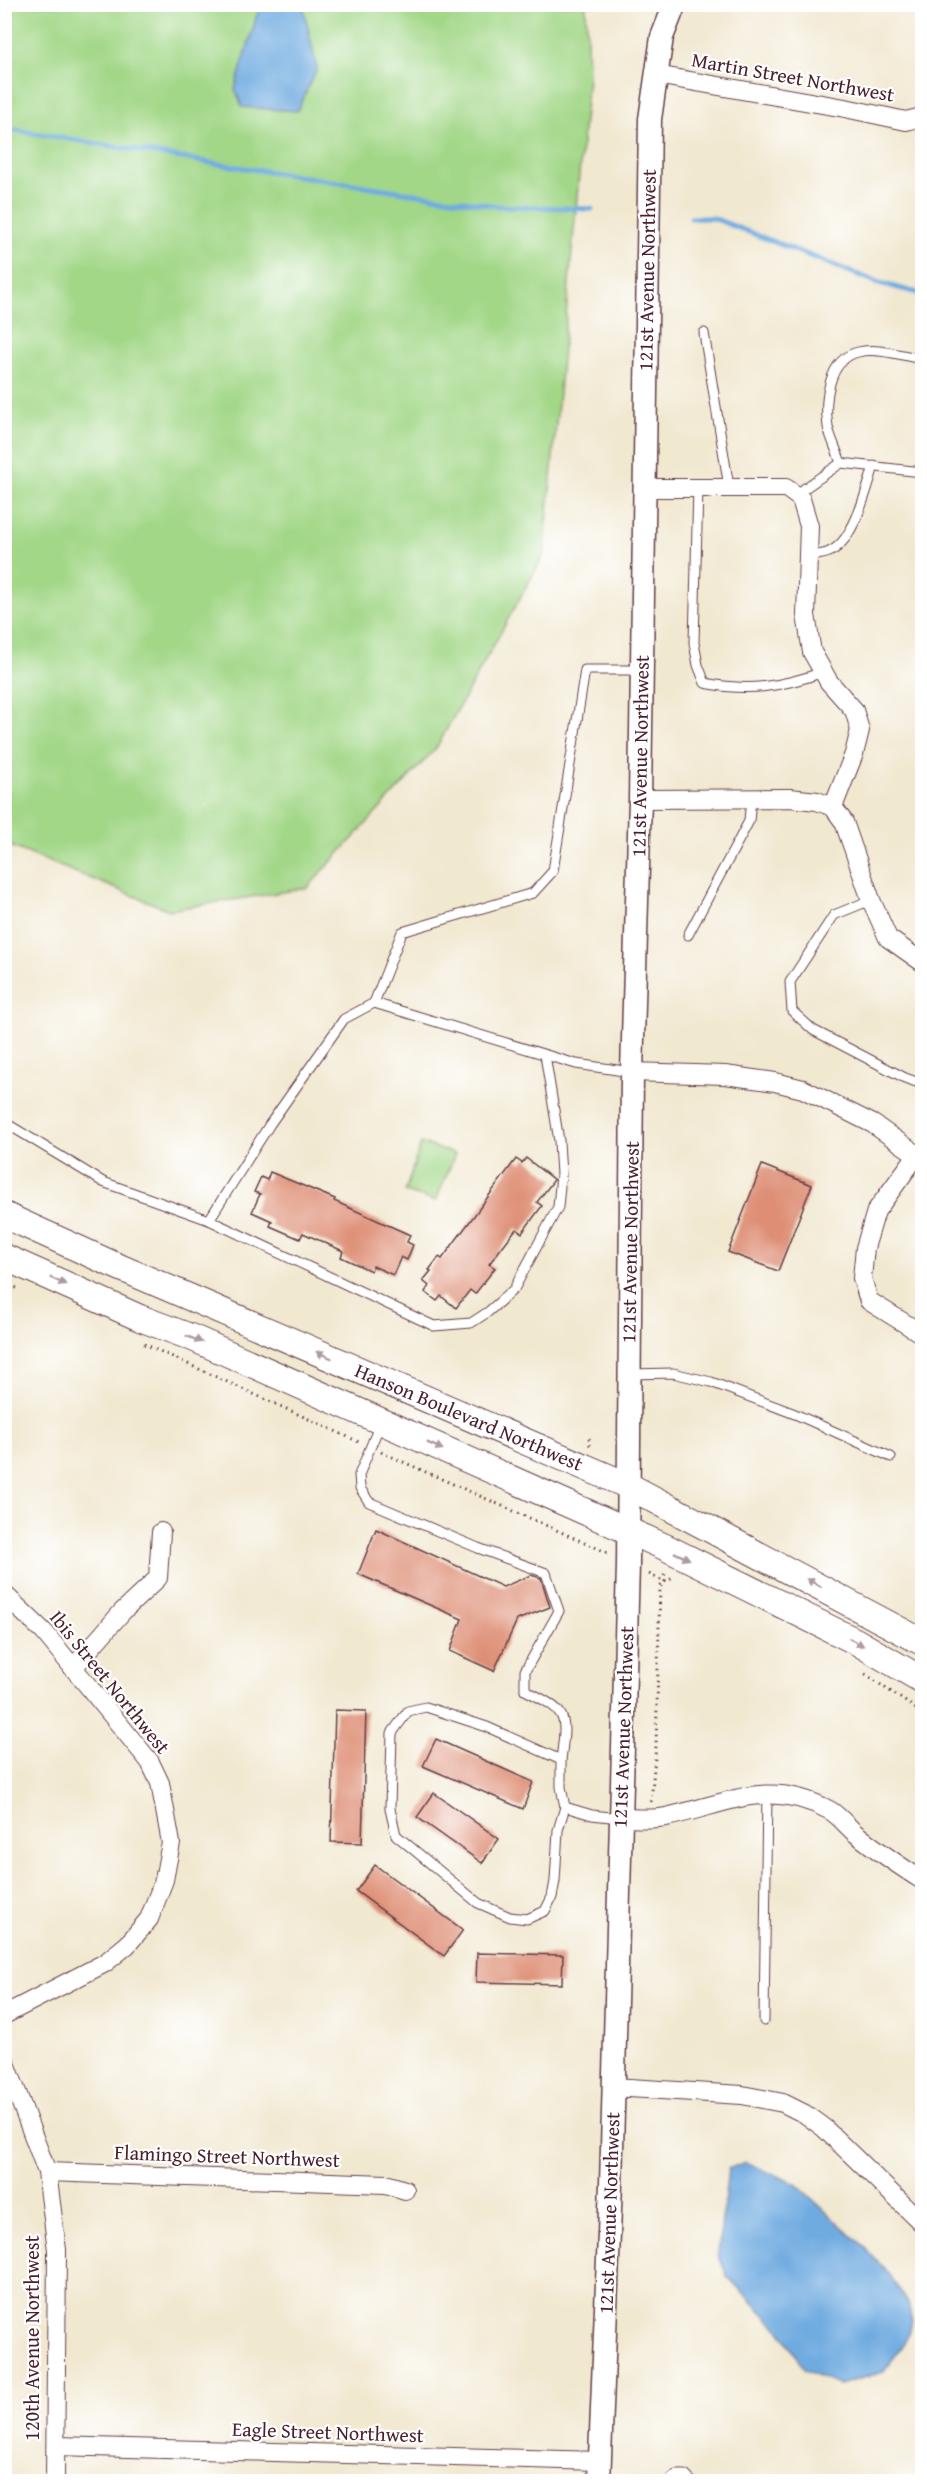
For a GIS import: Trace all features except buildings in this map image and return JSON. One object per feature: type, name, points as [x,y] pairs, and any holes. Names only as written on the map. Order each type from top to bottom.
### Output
[{"type":"main road","name":"Hanson Boulevard Northwest","points":[[4,1215],[164,1287],[629,1486],[922,1642]]},
{"type":"main road","points":[[4,1229],[132,1286],[164,1287]]},
{"type":"main road","name":"Hanson Boulevard Northwest","points":[[4,1257],[628,1531],[856,1642],[922,1680]]},
{"type":"street","name":"121st Avenue Northwest","points":[[599,2471],[613,2087],[629,1486],[628,1374],[632,1072],[640,800],[650,119],[662,37],[675,4]]},
{"type":"street","name":"Martin Street Northwest","points":[[656,75],[906,120],[922,117]]},
{"type":"street","points":[[644,488],[786,488],[801,500],[809,526],[806,615],[812,652],[829,682],[854,711],[860,730],[854,754],[833,807]]},
{"type":"street","points":[[640,800],[790,798],[817,801],[833,807],[844,822],[871,900],[888,938],[922,962]]},
{"type":"street","points":[[632,1072],[725,1075],[775,1082],[803,1089],[873,1124],[920,1156],[876,1211],[865,1248],[862,1278],[869,1301],[922,1334]]},
{"type":"street","points":[[73,1668],[122,1612],[158,1578],[161,1532]]},
{"type":"street","name":"Ibis Street Northwest","points":[[4,1594],[44,1632],[150,1762],[160,1783],[171,1843],[164,1880],[149,1919],[127,1945],[105,1963],[4,2015]]},
{"type":"street","points":[[620,1818],[663,1818],[722,1804],[743,1796],[767,1793],[793,1796],[834,1813],[894,1863],[922,1880]]},
{"type":"street","name":"120th Avenue Northwest","points":[[4,2058],[48,2172],[57,2250],[55,2481]]},
{"type":"street","points":[[613,2087],[742,2094],[783,2103],[824,2128],[922,2223]]},
{"type":"street","name":"Flamingo Street Northwest","points":[[48,2172],[386,2184],[405,2190]]},
{"type":"street","name":"Eagle Street Northwest","points":[[56,2446],[599,2471]]},
{"type":"lane","points":[[704,333],[729,487]]},
{"type":"lane","points":[[841,463],[828,427],[828,394],[834,369],[839,361],[857,352],[876,351],[922,359]]},
{"type":"lane","points":[[795,495],[841,463],[922,472]]},
{"type":"lane","points":[[808,556],[830,552],[846,538],[867,491],[874,466]]},
{"type":"lane","points":[[698,487],[694,643],[698,665],[705,683],[725,687],[767,687],[794,682],[823,672]]},
{"type":"lane","points":[[209,1221],[270,1124],[344,1019],[374,1003],[402,932],[533,893],[553,871],[585,670],[641,670]]},
{"type":"lane","points":[[688,935],[749,821],[751,798]]},
{"type":"lane","points":[[871,900],[834,915],[790,982],[792,1011],[813,1030],[905,1078],[922,1084]]},
{"type":"lane","points":[[374,1003],[576,1064],[632,1072]]},
{"type":"lane","points":[[4,1122],[103,1182],[209,1221],[434,1326],[471,1323],[488,1312],[514,1288],[558,1207],[561,1175],[559,1141],[545,1055]]},
{"type":"lane","points":[[628,1374],[673,1373],[711,1382],[795,1414],[891,1457]]},
{"type":"lane","points":[[381,1422],[369,1446],[359,1475],[360,1488],[369,1502],[495,1555],[546,1573],[559,1611],[525,1671],[525,1690],[559,1709],[564,1719],[561,1787],[565,1807],[558,1830],[552,1898],[545,1911],[527,1919],[510,1917],[478,1903],[396,1835],[390,1809],[392,1733],[408,1711],[426,1707],[487,1727],[561,1760]]},
{"type":"lane","points":[[764,2021],[767,1793]]},
{"type":"lane","points":[[565,1807],[592,1815],[620,1818]]},
{"type":"lane","points":[[668,2481],[676,2475],[685,2475],[692,2481]]},
{"type":"path","points":[[4,1284],[26,1292]]},
{"type":"path","points":[[143,1344],[596,1546]]},
{"type":"path","points":[[650,1818],[656,1746],[660,1587],[677,1577]]},
{"type":"path","points":[[857,1668],[922,1713]]},
{"type":"green space","points":[[4,5],[586,5],[588,77],[544,555],[436,748],[307,888],[169,910],[5,844]]},
{"type":"green space","points":[[421,1143],[455,1154],[436,1201],[405,1192]]},
{"type":"water","points":[[260,5],[303,5],[317,69],[297,111],[242,107],[235,89]]},
{"type":"water","points":[[745,2162],[796,2184],[864,2247],[890,2275],[908,2303],[912,2321],[910,2331],[901,2348],[883,2372],[839,2385],[805,2370],[780,2330],[727,2276],[718,2254],[728,2169]]},
{"type":"waterway","points":[[4,128],[211,163],[498,206],[592,209]]},
{"type":"waterway","points":[[691,218],[713,218],[879,283],[922,294]]}]
